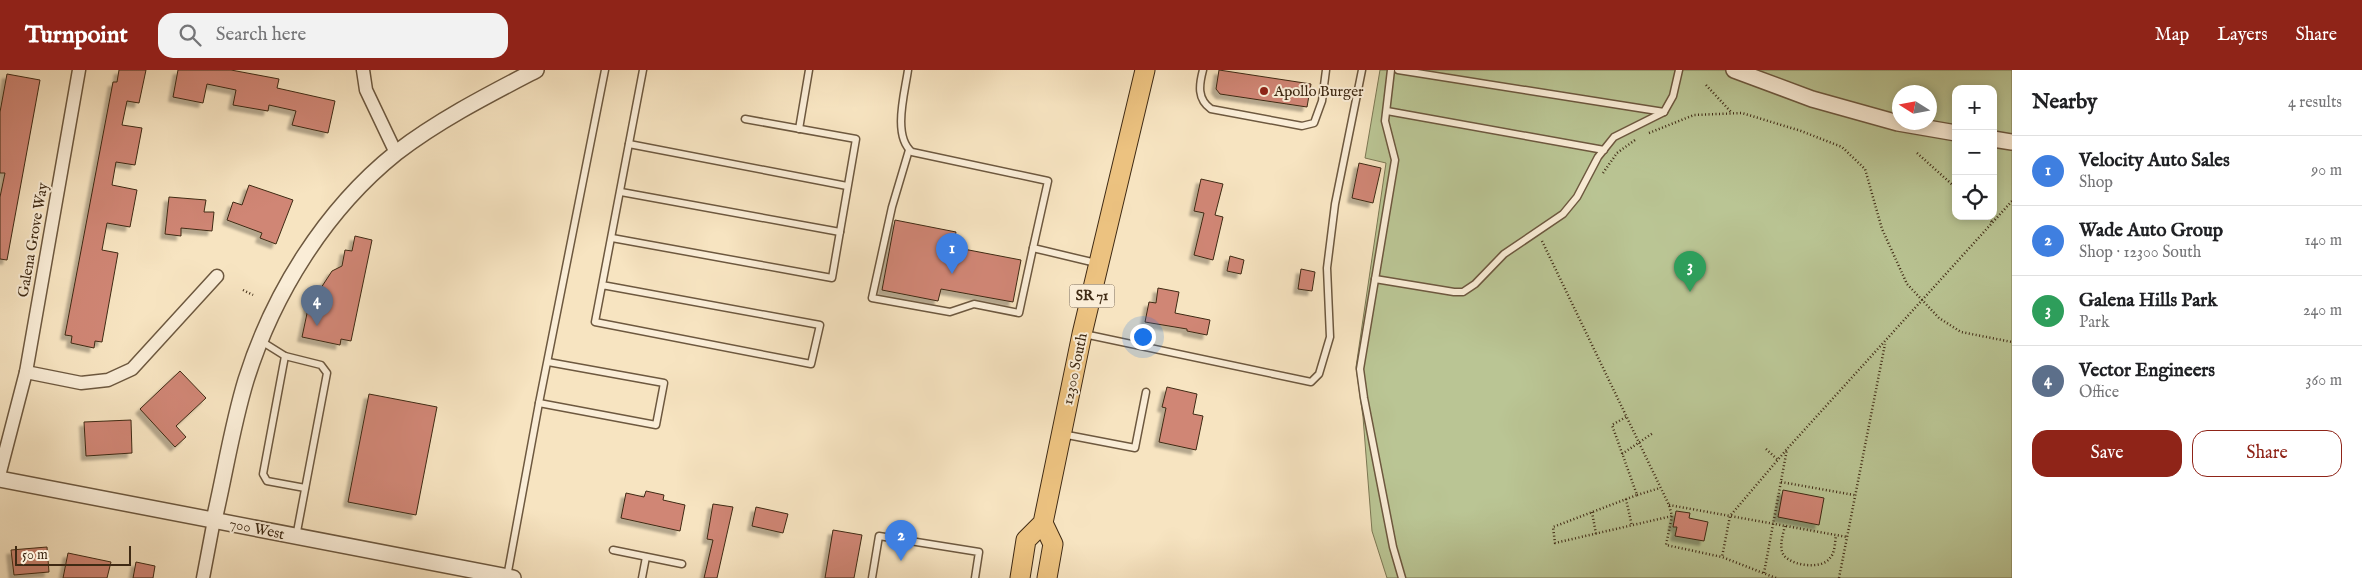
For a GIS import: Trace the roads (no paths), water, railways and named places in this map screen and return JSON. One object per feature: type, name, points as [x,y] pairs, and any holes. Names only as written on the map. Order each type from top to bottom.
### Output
[{"type":"main road","name":"12300 South","points":[[1043,523],[1082,334],[1145,70]]},
{"type":"main road","points":[[1020,578],[1026,540],[1043,523],[1053,544],[1047,578]]},
{"type":"street","name":"Galena Grove Way","points":[[0,472],[26,372],[79,70]]},
{"type":"street","points":[[363,70],[366,90],[396,153]]},
{"type":"street","points":[[1734,70],[1812,99],[1898,123],[1952,132]]},
{"type":"street","points":[[203,578],[232,429],[260,340],[303,256],[361,186],[396,153],[460,110],[525,72]]},
{"type":"street","points":[[1997,140],[2012,142]]},
{"type":"street","points":[[26,372],[81,383],[108,380],[132,369],[217,276]]},
{"type":"street","name":"700 West","points":[[0,479],[510,577]]},
{"type":"lane","points":[[510,577],[539,403],[605,70]]},
{"type":"lane","points":[[602,284],[820,325],[811,364],[595,322],[602,284],[621,192],[643,70]]},
{"type":"lane","points":[[799,129],[809,70]]},
{"type":"lane","points":[[908,70],[901,121],[903,140],[909,150],[1048,181],[1019,313],[974,304],[950,312],[872,298],[892,207],[909,150]]},
{"type":"lane","points":[[1202,70],[1199,93],[1205,104],[1211,109],[1302,126],[1314,123],[1322,101],[1326,70]]},
{"type":"lane","points":[[1082,334],[1311,382],[1319,374],[1330,337],[1326,268],[1335,204],[1362,70]]},
{"type":"lane","points":[[1391,70],[1385,121],[1395,160],[1360,369],[1393,547],[1402,578]]},
{"type":"lane","points":[[1398,70],[1664,112]]},
{"type":"lane","points":[[1375,279],[1454,292],[1463,292],[1475,284],[1504,254],[1563,214],[1577,197],[1604,150],[1614,137],[1664,112],[1673,96],[1679,70]]},
{"type":"lane","points":[[1387,110],[1604,150]]},
{"type":"lane","points":[[612,238],[832,278],[856,139],[745,119]]},
{"type":"lane","points":[[629,144],[847,186]]},
{"type":"lane","points":[[621,192],[840,232]]},
{"type":"lane","points":[[1033,248],[1099,264]]},
{"type":"lane","points":[[260,340],[284,356],[321,365],[327,373],[296,537]]},
{"type":"lane","points":[[284,356],[263,474],[267,481],[305,488]]},
{"type":"lane","points":[[539,403],[656,425],[664,383],[548,362]]},
{"type":"lane","points":[[1061,434],[1134,448],[1146,392]]},
{"type":"lane","points":[[872,578],[879,536],[979,552],[975,578]]},
{"type":"lane","points":[[613,550],[682,564]]},
{"type":"lane","points":[[642,578],[646,557]]},
{"type":"place","name":"Apollo Burger","points":[[1264,91]]},
{"type":"place","name":"Velocity Auto Sales","points":[[952,274]]},
{"type":"place","name":"Galena Hills Park","points":[[1690,292]]},
{"type":"place","name":"Vector Engineers","points":[[317,326]]},
{"type":"place","name":"Wade Auto Group","points":[[901,561]]}]
